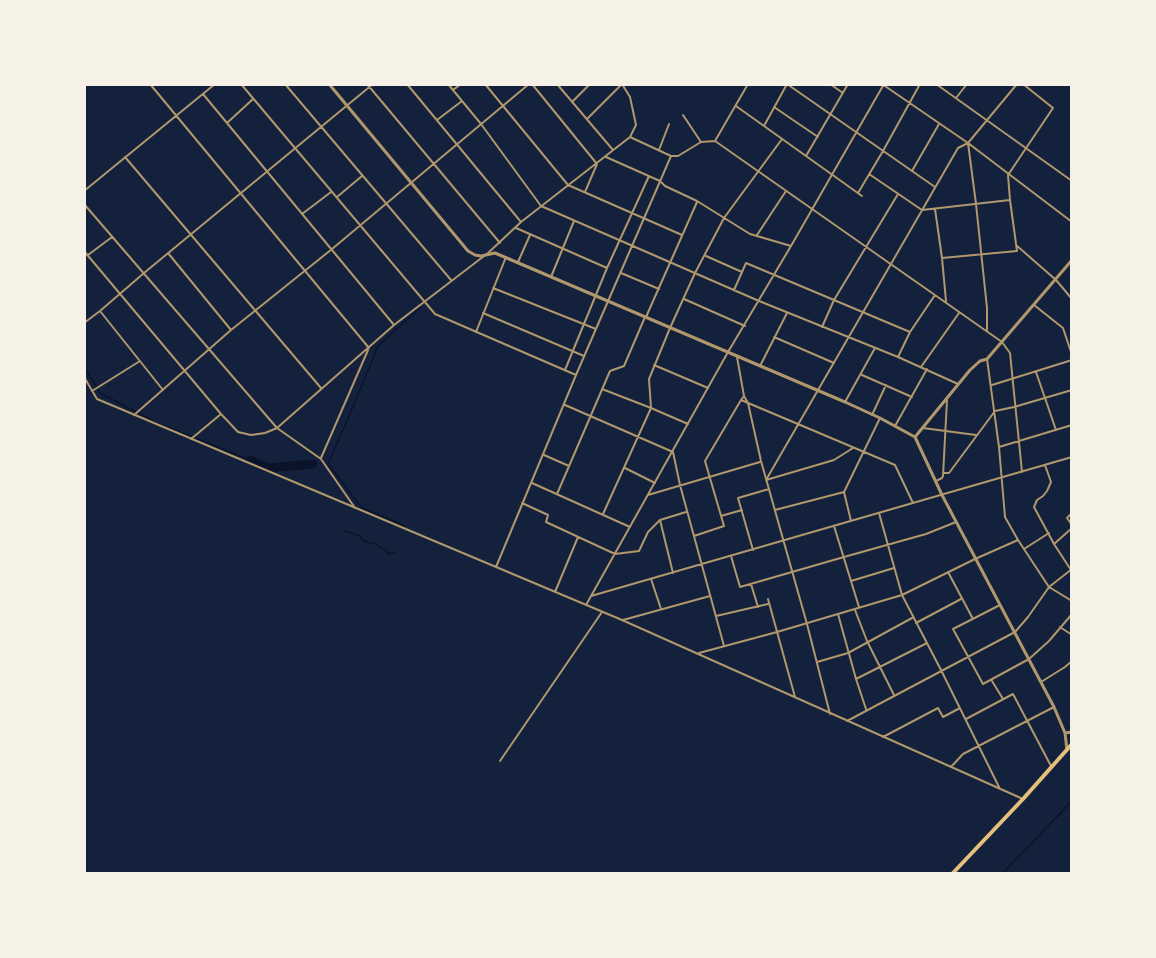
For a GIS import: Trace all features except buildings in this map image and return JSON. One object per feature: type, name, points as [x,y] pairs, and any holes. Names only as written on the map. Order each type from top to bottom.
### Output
[{"type":"highway","points":[[952,874],[1072,744]]},
{"type":"street","points":[[150,84],[369,348]]},
{"type":"street","points":[[84,191],[215,84]]},
{"type":"street","points":[[241,84],[435,314],[576,375]]},
{"type":"street","points":[[285,84],[451,280]]},
{"type":"street","points":[[329,84],[468,251],[480,256],[495,253],[506,257],[845,402],[915,437],[942,495],[1054,707],[1065,733],[1067,750]]},
{"type":"street","points":[[84,323],[373,84]]},
{"type":"street","points":[[407,84],[521,222]]},
{"type":"street","points":[[448,84],[481,124],[541,206],[632,247],[927,369],[958,384]]},
{"type":"street","points":[[453,90],[461,84]]},
{"type":"street","points":[[485,84],[568,185],[682,235]]},
{"type":"street","points":[[134,415],[231,330],[530,84],[597,164]]},
{"type":"street","points":[[557,84],[613,150]]},
{"type":"street","points":[[572,102],[590,84]]},
{"type":"street","points":[[84,250],[238,432],[251,435],[265,434],[277,428],[394,325],[488,253],[521,222],[630,137],[636,125],[630,97],[622,84],[587,119]]},
{"type":"street","points":[[715,141],[748,84]]},
{"type":"street","points":[[764,126],[787,84],[935,187]]},
{"type":"street","points":[[830,84],[843,93]]},
{"type":"street","points":[[806,156],[848,84]]},
{"type":"street","points":[[586,605],[728,352],[883,84],[968,143],[1072,222]]},
{"type":"street","points":[[858,193],[920,84]]},
{"type":"street","points":[[936,84],[1072,182]]},
{"type":"street","points":[[945,90],[949,84]]},
{"type":"street","points":[[956,98],[967,84]]},
{"type":"street","points":[[766,480],[958,148],[968,143],[1017,84]]},
{"type":"street","points":[[942,258],[1017,250],[1008,175],[1053,108],[1023,84]]},
{"type":"street","points":[[368,86],[500,243]]},
{"type":"street","points":[[203,94],[394,325]]},
{"type":"street","points":[[227,123],[253,99]]},
{"type":"street","points":[[437,120],[462,100]]},
{"type":"street","points":[[736,106],[862,196]]},
{"type":"street","points":[[774,107],[818,137]]},
{"type":"street","points":[[683,115],[701,142]]},
{"type":"street","points":[[659,150],[669,124]]},
{"type":"street","points":[[912,171],[940,124]]},
{"type":"street","points":[[630,137],[671,156],[678,156],[701,142],[715,141],[1002,342],[1010,353],[1022,472]]},
{"type":"street","points":[[603,514],[651,408],[649,379],[696,273],[724,218],[782,139]]},
{"type":"street","points":[[968,143],[987,308],[987,331]]},
{"type":"street","points":[[496,567],[671,156]]},
{"type":"street","points":[[125,157],[322,389]]},
{"type":"street","points":[[605,157],[660,181],[665,186],[698,201],[750,234],[791,246]]},
{"type":"street","points":[[585,192],[597,164]]},
{"type":"street","points":[[869,174],[922,210],[1010,200]]},
{"type":"street","points":[[336,198],[362,176]]},
{"type":"street","points":[[565,370],[607,268],[649,176]]},
{"type":"street","points":[[757,235],[786,191]]},
{"type":"street","points":[[302,214],[331,192]]},
{"type":"street","points":[[822,327],[834,300],[898,194]]},
{"type":"street","points":[[557,494],[610,371],[624,366],[698,201]]},
{"type":"street","points":[[84,204],[277,428],[321,459],[355,507]]},
{"type":"street","points":[[935,209],[946,303]]},
{"type":"street","points":[[551,277],[574,221]]},
{"type":"street","points":[[515,228],[607,268]]},
{"type":"street","points":[[518,262],[531,234]]},
{"type":"street","points":[[88,255],[113,237]]},
{"type":"street","points":[[1016,245],[1056,280],[1072,299]]},
{"type":"street","points":[[168,253],[231,330]]},
{"type":"street","points":[[705,255],[742,272]]},
{"type":"street","points":[[476,332],[506,257]]},
{"type":"street","points":[[915,437],[958,384],[975,365],[987,359],[1072,260]]},
{"type":"street","points":[[734,290],[746,263],[910,332]]},
{"type":"street","points":[[621,273],[658,289]]},
{"type":"street","points":[[494,288],[596,329]]},
{"type":"street","points":[[898,357],[910,332],[935,295]]},
{"type":"street","points":[[684,299],[745,326]]},
{"type":"street","points":[[1034,304],[1063,328],[1072,355]]},
{"type":"street","points":[[100,311],[163,390]]},
{"type":"street","points":[[921,367],[960,312]]},
{"type":"street","points":[[483,313],[584,356]]},
{"type":"street","points":[[760,366],[787,313]]},
{"type":"street","points":[[1066,337],[1072,335]]},
{"type":"street","points":[[774,337],[834,363]]},
{"type":"street","points":[[321,459],[369,348]]},
{"type":"street","points":[[845,402],[875,348]]},
{"type":"street","points":[[737,356],[744,396],[748,403],[766,480],[830,714]]},
{"type":"street","points":[[987,359],[1003,477],[1005,517],[1049,587],[1072,601]]},
{"type":"street","points":[[992,385],[1072,360]]},
{"type":"street","points":[[93,390],[140,361]]},
{"type":"street","points":[[654,365],[708,388]]},
{"type":"street","points":[[895,426],[927,369]]},
{"type":"street","points":[[1036,372],[1056,430]]},
{"type":"street","points":[[861,375],[912,397]]},
{"type":"street","points":[[84,377],[97,399],[622,620],[1023,799]]},
{"type":"street","points":[[872,415],[886,385]]},
{"type":"street","points":[[602,389],[688,424]]},
{"type":"street","points":[[943,473],[949,473],[994,411],[1072,390]]},
{"type":"street","points":[[694,536],[724,526],[705,461],[744,396]]},
{"type":"street","points":[[741,400],[894,465],[914,503]]},
{"type":"street","points":[[936,481],[942,478],[943,473],[946,400]]},
{"type":"street","points":[[564,404],[673,452]]},
{"type":"street","points":[[191,439],[222,414]]},
{"type":"street","points":[[851,521],[844,492],[880,418]]},
{"type":"street","points":[[999,447],[1072,425]]},
{"type":"street","points":[[923,428],[976,435]]},
{"type":"street","points":[[766,480],[834,460],[854,447]]},
{"type":"street","points":[[673,452],[724,646]]},
{"type":"street","points":[[543,455],[569,466]]},
{"type":"street","points":[[591,596],[1072,457]]},
{"type":"street","points":[[648,495],[761,461]]},
{"type":"street","points":[[846,721],[1015,632],[1049,587],[1072,569],[1054,544],[1034,507],[1051,482],[1046,465]]},
{"type":"street","points":[[624,468],[655,483]]},
{"type":"street","points":[[531,483],[630,527]]},
{"type":"street","points":[[753,550],[738,498],[769,489]]},
{"type":"street","points":[[775,510],[844,492]]},
{"type":"street","points":[[522,504],[548,515],[546,522],[615,554],[639,551],[648,532],[660,520],[687,512]]},
{"type":"street","points":[[721,516],[742,510]]},
{"type":"street","points":[[879,513],[902,595],[999,789]]},
{"type":"street","points":[[1054,544],[1072,526],[1068,518],[1072,513]]},
{"type":"street","points":[[660,520],[673,573]]},
{"type":"street","points":[[731,556],[740,587],[926,534],[956,522]]},
{"type":"street","points":[[834,526],[859,608]]},
{"type":"street","points":[[1024,549],[1049,533]]},
{"type":"street","points":[[555,592],[578,537]]},
{"type":"street","points":[[698,653],[807,624],[902,595],[1018,540]]},
{"type":"street","points":[[851,581],[894,568]]},
{"type":"street","points":[[948,572],[973,619]]},
{"type":"street","points":[[651,579],[661,609]]},
{"type":"street","points":[[751,584],[758,607]]},
{"type":"street","points":[[622,620],[710,596]]},
{"type":"street","points":[[916,623],[962,598]]},
{"type":"street","points":[[768,599],[795,697]]},
{"type":"street","points":[[716,616],[769,604]]},
{"type":"street","points":[[1000,605],[953,629],[983,684],[1029,659],[1049,641],[1072,614]]},
{"type":"street","points":[[855,609],[867,641],[894,695]]},
{"type":"street","points":[[500,761],[602,612]]},
{"type":"street","points":[[838,614],[866,709]]},
{"type":"street","points":[[817,663],[848,653],[913,617]]},
{"type":"street","points":[[1060,627],[1072,635]]},
{"type":"street","points":[[856,679],[927,643]]},
{"type":"street","points":[[1041,681],[1072,661]]},
{"type":"street","points":[[992,680],[1003,699]]},
{"type":"street","points":[[966,719],[1013,694],[1052,767]]},
{"type":"street","points":[[951,767],[963,754],[1054,707]]},
{"type":"street","points":[[883,737],[938,708],[943,717],[960,708]]},
{"type":"street","points":[[1065,733],[1072,732]]},
{"type":"waterway","points":[[405,526],[362,508],[328,464],[378,346],[420,308]]},
{"type":"waterway","points":[[84,366],[100,393],[155,422],[250,460]]},
{"type":"waterway","points":[[250,460],[268,468],[313,464]]},
{"type":"waterway","points":[[344,531],[360,535],[364,542],[375,543],[385,549],[388,554],[395,552]]},
{"type":"waterway","points":[[1002,874],[1072,801]]}]
